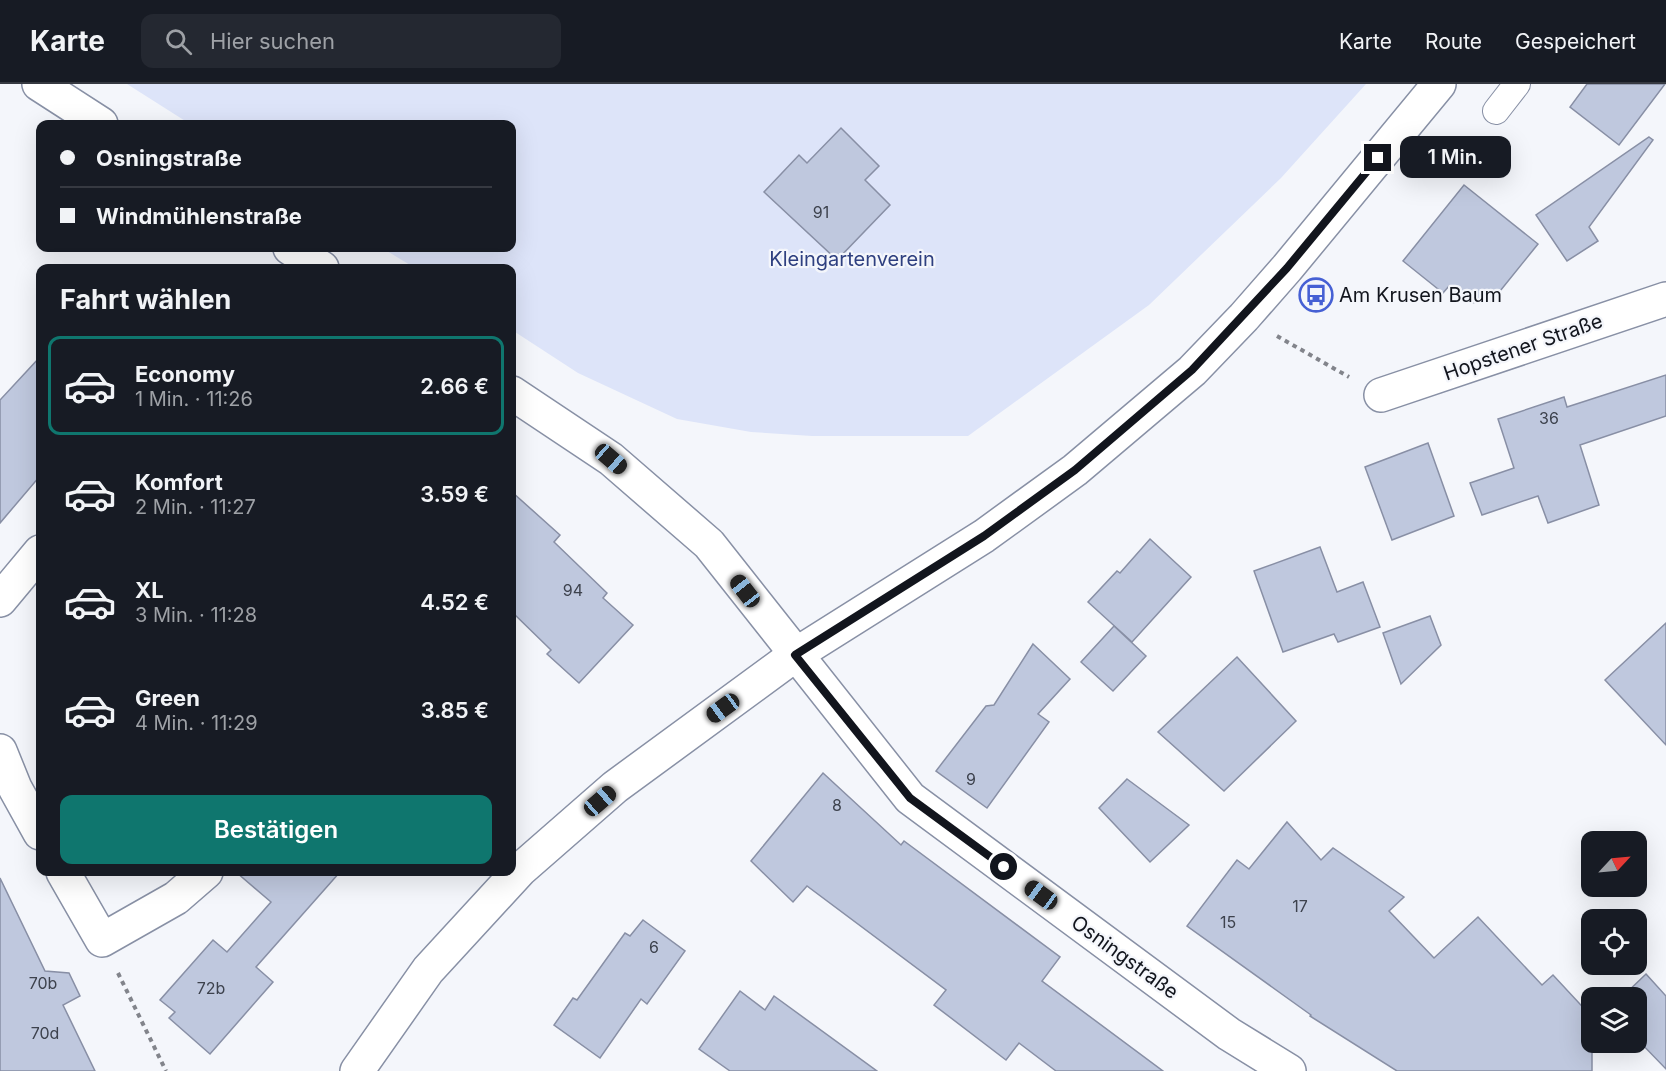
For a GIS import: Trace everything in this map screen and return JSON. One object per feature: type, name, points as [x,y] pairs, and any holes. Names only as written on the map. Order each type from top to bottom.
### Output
[{"type":"street","points":[[39,84],[95,120]]},
{"type":"street","points":[[516,874],[615,787],[795,655],[984,536],[1075,470],[1192,370],[1287,268],[1439,84]]},
{"type":"street","name":"Hopstener Straße","points":[[1381,395],[1666,299]]},
{"type":"street","name":"Osningstraße","points":[[516,396],[611,459],[709,544],[910,798],[1229,1034],[1289,1071]]},
{"type":"street","points":[[0,600],[36,557]]},
{"type":"street","points":[[0,751],[15,788],[36,826]]},
{"type":"street","points":[[65,876],[102,940],[176,898],[201,876]]},
{"type":"street","points":[[357,1071],[428,970],[514,876]]},
{"type":"lane","points":[[1496,111],[1517,84]]},
{"type":"path","points":[[1244,316],[1381,395]]},
{"type":"path","points":[[102,940],[166,1071]]},
{"type":"green space","name":"Kleingartenverein","points":[[127,84],[1366,84],[1281,178],[1149,305],[968,436],[812,436],[751,432],[677,419],[578,373],[516,333],[516,264],[408,264],[389,252],[516,252],[516,120],[184,120]]},
{"type":"building","points":[[1587,84],[1665,84],[1619,145],[1570,107]]},
{"type":"building","points":[[841,128],[879,166],[865,180],[890,205],[837,260],[764,192],[799,155],[807,163]]},
{"type":"building","points":[[1649,137],[1653,140],[1589,227],[1598,241],[1567,261],[1536,215]]},
{"type":"building","points":[[1464,185],[1538,244],[1492,301],[1469,303],[1449,286],[1443,293],[1403,261]]},
{"type":"building","points":[[36,361],[36,481],[0,523],[0,400]]},
{"type":"building","points":[[1666,375],[1666,416],[1580,445],[1599,505],[1548,523],[1538,496],[1482,515],[1470,483],[1514,468],[1498,419],[1564,397],[1567,407]]},
{"type":"building","points":[[1428,443],[1454,516],[1392,540],[1365,467]]},
{"type":"building","points":[[516,496],[560,535],[554,542],[607,593],[603,598],[633,625],[579,683],[547,654],[551,650],[516,616]]},
{"type":"building","points":[[1150,539],[1191,577],[1132,642],[1088,602],[1117,571],[1120,573]]},
{"type":"building","points":[[1320,547],[1337,592],[1363,582],[1380,627],[1338,642],[1334,634],[1283,652],[1254,571]]},
{"type":"building","points":[[1430,616],[1441,645],[1401,684],[1383,633]]},
{"type":"building","points":[[1666,623],[1666,745],[1605,680]]},
{"type":"building","points":[[1114,626],[1146,656],[1113,691],[1081,662]]},
{"type":"building","points":[[1033,644],[1070,679],[1038,714],[1049,722],[987,808],[936,771],[986,706],[994,705]]},
{"type":"building","points":[[1237,657],[1296,721],[1224,791],[1158,732]]},
{"type":"building","points":[[823,773],[901,845],[904,841],[1060,957],[1042,981],[1163,1071],[1056,1071],[1019,1043],[1006,1060],[934,1005],[946,990],[807,886],[793,902],[751,861]]},
{"type":"building","points":[[1127,779],[1189,825],[1150,862],[1099,808]]},
{"type":"building","points":[[1287,822],[1321,860],[1333,848],[1404,897],[1389,911],[1434,958],[1478,917],[1542,985],[1553,975],[1581,1005],[1581,1053],[1592,1053],[1592,1071],[1397,1071],[1310,1016],[1187,926],[1237,860],[1249,869]]},
{"type":"building","points":[[241,876],[336,876],[256,967],[273,982],[210,1054],[169,1018],[175,1012],[160,1000],[213,940],[227,952],[271,902]]},
{"type":"building","points":[[0,878],[45,971],[69,973],[80,996],[63,1005],[95,1071],[0,1071]]},
{"type":"building","points":[[643,920],[685,951],[647,1004],[641,999],[600,1058],[554,1025],[573,998],[577,1000],[625,933],[630,936]]},
{"type":"building","points":[[1647,975],[1666,996],[1666,1069],[1647,1049],[1647,987],[1632,987]]},
{"type":"building","points":[[740,991],[765,1010],[774,996],[877,1071],[730,1071],[699,1049]]},
{"type":"place","name":"Am Krusen Baum","points":[[1316,295]]},
{"type":"route","points":[[1004,867],[910,798],[795,655],[984,536],[1075,470],[1192,370],[1287,268],[1378,158]]}]
